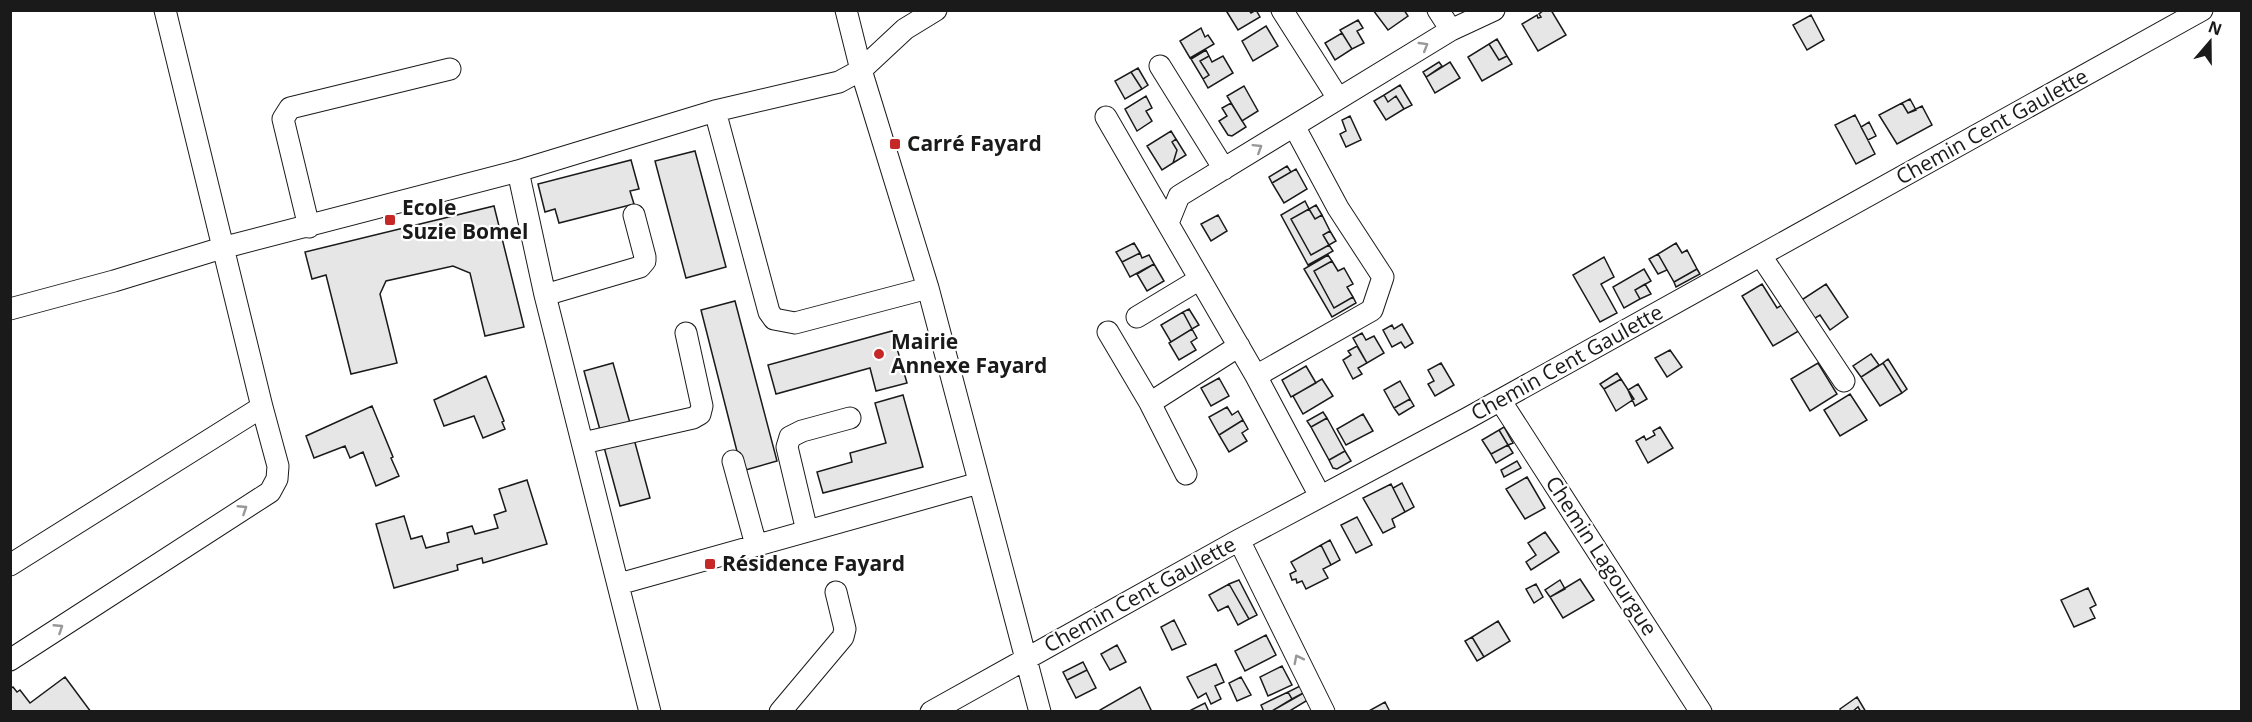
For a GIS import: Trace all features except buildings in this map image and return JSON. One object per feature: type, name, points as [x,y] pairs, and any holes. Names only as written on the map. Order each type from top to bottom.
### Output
[{"type":"street","points":[[10,660],[270,492],[277,479],[278,466],[222,248],[165,10]]},
{"type":"street","points":[[846,10],[861,70],[928,288],[1040,711]]},
{"type":"street","points":[[10,309],[114,281],[222,248],[518,171],[715,111],[839,82],[861,70],[905,29],[936,10]]},
{"type":"street","points":[[1282,10],[1338,98]]},
{"type":"street","points":[[1438,10],[1451,30]]},
{"type":"street","points":[[1168,223],[1179,196],[1451,30],[1494,10]]},
{"type":"street","name":"Chemin Cent Gaulette","points":[[931,711],[1239,540],[1500,400],[2202,10]]},
{"type":"street","points":[[1160,66],[1224,169]]},
{"type":"street","points":[[309,227],[283,119],[285,113],[290,108],[450,69]]},
{"type":"street","points":[[715,111],[769,312],[774,320],[795,323],[928,288]]},
{"type":"street","points":[[1106,117],[1256,376],[1320,496]]},
{"type":"street","points":[[1256,376],[1372,310],[1383,277],[1338,208],[1294,126]]},
{"type":"street","points":[[518,171],[545,295],[650,711]]},
{"type":"street","points":[[545,295],[640,267],[645,261],[645,256],[634,215]]},
{"type":"street","points":[[1761,256],[1844,381]]},
{"type":"street","points":[[1137,317],[1200,279]]},
{"type":"street","points":[[1108,332],[1150,403],[1186,474]]},
{"type":"street","points":[[583,443],[693,418],[700,414],[702,406],[687,333]]},
{"type":"street","points":[[1150,403],[1239,346]]},
{"type":"street","name":"Chemin Lagourgue","points":[[1500,400],[1701,711]]},
{"type":"street","points":[[10,565],[262,407]]},
{"type":"street","points":[[807,531],[787,447],[790,437],[802,431],[850,418]]},
{"type":"street","points":[[733,461],[756,545]]},
{"type":"street","points":[[619,584],[979,483]]},
{"type":"street","points":[[1239,540],[1324,711]]},
{"type":"street","points":[[780,711],[843,636],[845,629],[836,592]]},
{"type":"place","name":"Carré Fayard","points":[[895,144]]},
{"type":"place","name":"Ecole Suzie Bomel","points":[[390,220]]},
{"type":"place","name":"Mairie Annexe Fayard","points":[[879,354]]},
{"type":"place","name":"Résidence Fayard","points":[[710,564]]}]
